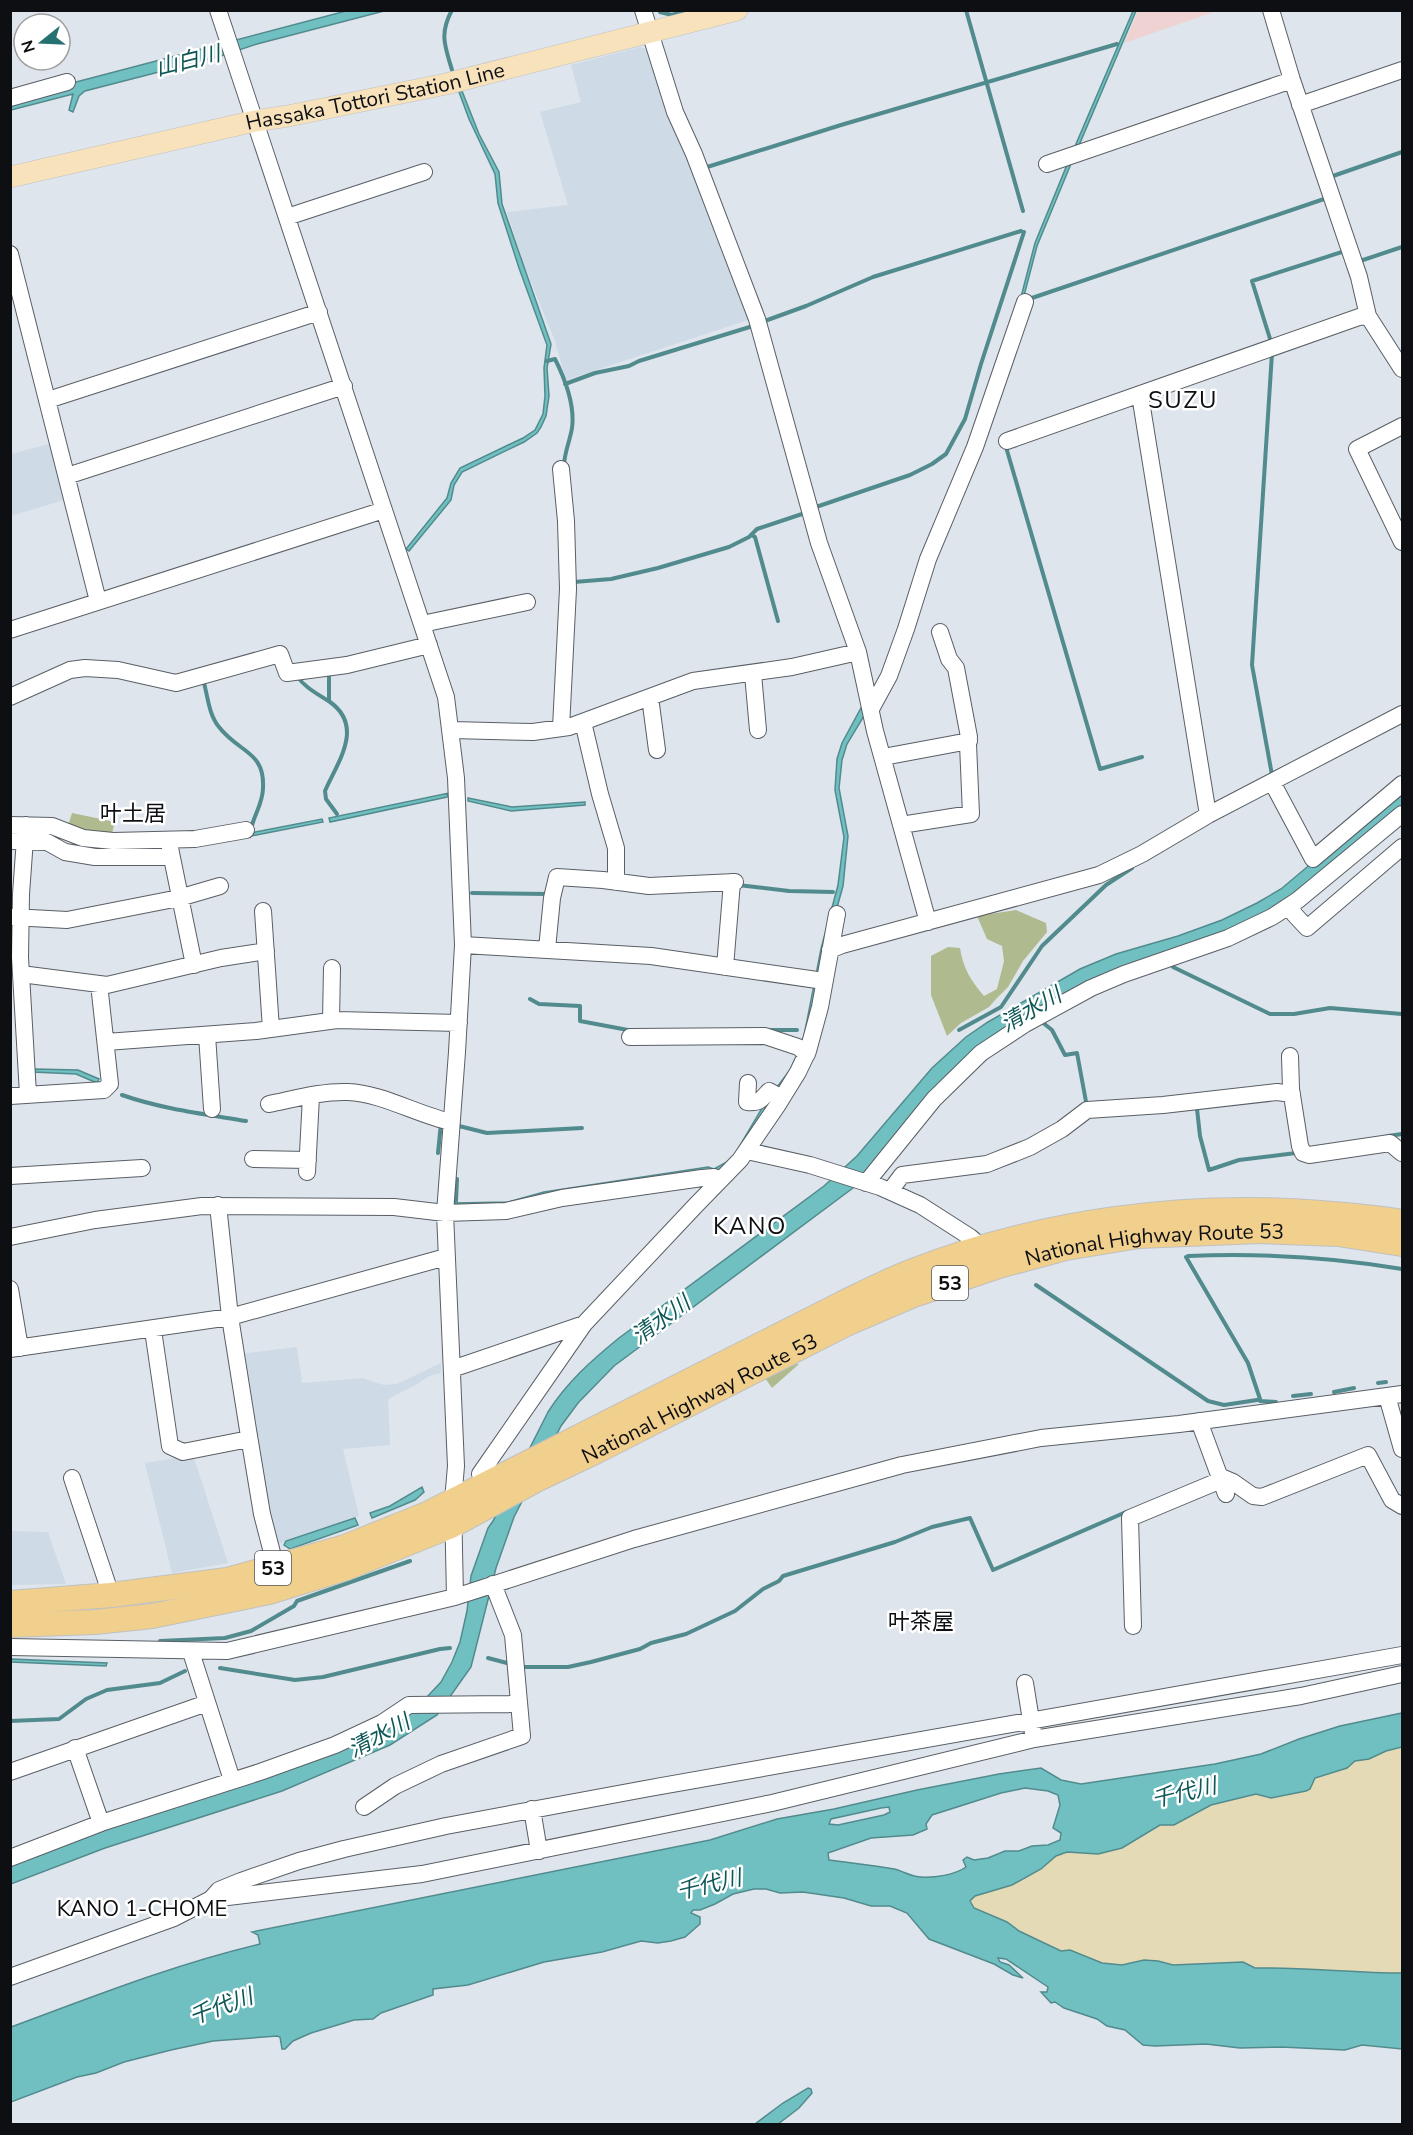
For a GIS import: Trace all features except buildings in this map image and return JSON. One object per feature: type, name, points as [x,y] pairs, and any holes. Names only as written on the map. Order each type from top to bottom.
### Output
[{"type":"highway","name":"National Highway Route 53","points":[[10,1603],[111,1595],[227,1580],[276,1568],[345,1547],[392,1529],[503,1498],[553,1450],[843,1303],[913,1271],[984,1247],[1087,1224],[1178,1211],[1271,1209],[1343,1214],[1402,1222]]},
{"type":"highway","name":"National Highway Route 53","points":[[10,1625],[152,1617],[270,1592],[346,1568],[526,1474],[597,1451],[846,1324],[911,1296],[999,1266],[1066,1248],[1139,1236],[1259,1231],[1338,1234],[1402,1244]]},
{"type":"main road","name":"Hassaka Tottori Station Line","points":[[10,177],[255,121],[446,84],[737,10]]},
{"type":"street","points":[[218,10],[429,645],[446,698],[452,730],[460,837],[463,945],[445,1213],[456,1466],[453,1513],[455,1597]]},
{"type":"street","points":[[643,10],[675,112],[694,154],[757,319],[819,543],[858,652],[882,757],[928,922]]},
{"type":"street","points":[[1271,10],[1300,105],[1359,277],[1368,316],[1402,369]]},
{"type":"street","points":[[1300,105],[1402,70]]},
{"type":"street","points":[[1047,164],[1292,80]]},
{"type":"street","points":[[10,98],[67,82]]},
{"type":"street","points":[[287,216],[424,172]]},
{"type":"street","points":[[10,254],[98,601]]},
{"type":"street","points":[[871,709],[889,676],[928,559],[975,447],[1025,302]]},
{"type":"street","points":[[48,400],[319,312]]},
{"type":"street","points":[[1007,441],[1359,317],[1368,316]]},
{"type":"street","points":[[67,477],[344,386]]},
{"type":"street","points":[[1140,395],[1208,815]]},
{"type":"street","points":[[1402,426],[1357,449],[1402,542]]},
{"type":"street","points":[[561,469],[566,521],[568,589],[561,728]]},
{"type":"street","points":[[10,630],[384,510]]},
{"type":"street","points":[[422,624],[527,602]]},
{"type":"street","points":[[901,825],[971,814],[969,741],[957,668],[949,659],[940,632]]},
{"type":"street","points":[[10,697],[70,669],[118,670],[176,683],[280,654],[287,673],[347,665],[429,645]]},
{"type":"street","points":[[452,730],[533,732],[561,728],[693,681],[792,668],[858,652]]},
{"type":"street","points":[[753,674],[758,730]]},
{"type":"street","points":[[650,697],[657,750]]},
{"type":"street","points":[[830,950],[1100,875],[1142,854],[1208,815],[1402,714]]},
{"type":"street","points":[[583,722],[616,848],[616,882]]},
{"type":"street","points":[[882,757],[969,741]]},
{"type":"street","points":[[1272,782],[1314,859],[1402,784]]},
{"type":"street","points":[[866,1183],[934,1099],[981,1053],[1024,1024],[1091,988],[1124,974],[1228,938],[1272,917],[1291,905],[1402,814]]},
{"type":"street","points":[[99,984],[110,1084],[105,1090],[19,1095],[21,974],[16,917],[18,833],[52,826],[82,838],[170,849],[246,830]]},
{"type":"street","points":[[1291,905],[1294,914],[1307,928],[1402,847]]},
{"type":"street","points":[[170,849],[194,965]]},
{"type":"street","points":[[547,949],[552,898],[557,877],[649,886],[734,882],[725,967]]},
{"type":"street","points":[[16,917],[67,920],[179,898],[220,886]]},
{"type":"street","points":[[263,911],[271,1029]]},
{"type":"street","points":[[480,1474],[584,1324],[740,1160],[782,1098],[807,1054],[815,1027],[837,914]]},
{"type":"street","points":[[463,945],[651,956],[824,981]]},
{"type":"street","points":[[21,974],[107,985],[221,958],[266,951]]},
{"type":"street","points":[[332,968],[332,1020]]},
{"type":"street","points":[[106,1042],[271,1029],[332,1020],[459,1023]]},
{"type":"street","points":[[207,1035],[212,1109]]},
{"type":"street","points":[[630,1037],[765,1036],[798,1047],[807,1054]]},
{"type":"street","points":[[1290,1056],[1292,1094],[1303,1153],[1309,1155],[1390,1143],[1402,1153]]},
{"type":"street","points":[[748,1083],[747,1102],[757,1103],[769,1091],[782,1098]]},
{"type":"street","points":[[269,1104],[331,1092],[349,1092],[369,1095],[431,1118],[451,1122]]},
{"type":"street","points":[[891,1191],[902,1175],[987,1164],[1030,1147],[1062,1129],[1087,1110],[1163,1105],[1267,1093],[1292,1094]]},
{"type":"street","points":[[252,1159],[308,1166],[311,1096]]},
{"type":"street","points":[[747,1151],[810,1165],[891,1191],[920,1205],[984,1247],[999,1266]]},
{"type":"street","points":[[10,1176],[142,1168]]},
{"type":"street","points":[[10,1237],[95,1220],[218,1205],[394,1207],[445,1213],[506,1211],[546,1201],[626,1188],[702,1178],[719,1180]]},
{"type":"street","points":[[218,1205],[230,1317],[249,1439],[262,1514],[276,1568]]},
{"type":"street","points":[[10,1289],[15,1348],[153,1330],[230,1317],[446,1257]]},
{"type":"street","points":[[452,1369],[584,1324]]},
{"type":"street","points":[[153,1330],[170,1446],[183,1452],[249,1439]]},
{"type":"street","points":[[10,1647],[191,1652],[238,1649],[455,1597],[634,1539],[902,1465],[1041,1438],[1199,1421],[1395,1395],[1402,1449]]},
{"type":"street","points":[[1199,1421],[1222,1484]]},
{"type":"street","points":[[1133,1626],[1130,1518],[1233,1482],[1258,1498],[1368,1455],[1392,1500],[1402,1506]]},
{"type":"street","points":[[72,1478],[111,1595]]},
{"type":"street","points":[[364,1807],[395,1786],[431,1769],[522,1736],[513,1635],[493,1584]]},
{"type":"street","points":[[191,1652],[232,1780]]},
{"type":"street","points":[[211,1899],[219,1890],[299,1861],[446,1826],[1402,1655]]},
{"type":"street","points":[[10,1977],[174,1918],[211,1899],[422,1874],[772,1803],[1034,1739],[1300,1696],[1402,1674]]},
{"type":"street","points":[[1025,1683],[1034,1739]]},
{"type":"street","points":[[10,1772],[207,1703]]},
{"type":"street","points":[[10,1858],[101,1823],[335,1745],[382,1723],[409,1705],[519,1704]]},
{"type":"street","points":[[75,1748],[101,1823]]},
{"type":"street","points":[[532,1809],[539,1851]]},
{"type":"shaded area","points":[[1138,10],[1217,11],[1124,43]]},
{"type":"shaded area","points":[[640,47],[653,51],[754,318],[566,380],[555,341],[525,267],[507,212],[568,205],[540,112],[581,102],[571,65]]},
{"type":"shaded area","points":[[49,444],[64,500],[11,516],[11,454]]},
{"type":"shaded area","points":[[297,1347],[302,1383],[363,1378],[384,1385],[397,1384],[441,1363],[441,1373],[429,1376],[388,1399],[390,1445],[343,1449],[359,1516],[273,1546],[240,1354]]},
{"type":"shaded area","points":[[193,1455],[228,1563],[172,1573],[145,1463]]},
{"type":"shaded area","points":[[11,1531],[48,1532],[66,1584],[11,1585]]},
{"type":"green space","points":[[72,813],[115,822],[111,837],[67,829]]},
{"type":"green space","points":[[1016,910],[1046,923],[1047,932],[1023,961],[1008,987],[989,1007],[961,1023],[947,1036],[931,995],[931,956],[948,947],[960,948],[968,974],[984,996],[997,989],[1004,961],[1002,946],[987,939],[977,916]]},
{"type":"green space","points":[[799,1364],[772,1388],[765,1378]]},
{"type":"sand","points":[[1402,1747],[1402,1973],[1372,1974],[1359,1971],[1255,1968],[1243,1962],[1173,1965],[1144,1960],[1122,1965],[1102,1963],[1070,1950],[1061,1951],[1019,1931],[1007,1922],[973,1908],[970,1901],[975,1896],[1012,1885],[1041,1869],[1056,1856],[1067,1852],[1098,1854],[1122,1848],[1160,1825],[1174,1825],[1211,1805],[1256,1794],[1271,1798],[1310,1789],[1315,1778],[1347,1768],[1355,1761],[1369,1759]]},
{"type":"water","name":"山白川","points":[[346,11],[384,11],[85,91],[79,96],[73,112],[69,110],[73,94],[11,110],[11,101],[38,92]]},
{"type":"water","points":[[1133,11],[1136,11],[1077,150],[1073,151]]},
{"type":"water","points":[[462,91],[479,134],[499,172],[502,204],[551,344],[547,368],[549,396],[546,416],[537,433],[524,442],[462,472],[454,485],[451,500],[409,551],[406,549],[447,498],[451,483],[460,468],[523,438],[535,430],[543,414],[547,345],[498,203],[495,174],[469,119],[459,92]]},
{"type":"water","points":[[1073,159],[1037,246],[1020,311],[976,438],[925,559],[888,672],[847,744],[842,760],[839,788],[848,836],[843,886],[826,947],[806,1047],[797,1067],[767,1109],[741,1154],[728,1167],[715,1174],[698,1174],[662,1181],[571,1192],[502,1209],[454,1208],[454,1203],[508,1202],[544,1192],[708,1167],[714,1169],[727,1162],[735,1154],[765,1103],[790,1070],[803,1041],[821,949],[838,885],[844,837],[835,790],[837,759],[842,743],[861,708],[872,697],[885,673],[922,558],[976,428],[988,387],[1021,297],[1035,243],[1069,160]]},
{"type":"water","name":"清水川","points":[[1402,787],[1402,810],[1278,910],[1029,1018],[853,1188],[614,1366],[578,1403],[561,1426],[514,1517],[496,1568],[471,1667],[437,1715],[390,1745],[282,1791],[105,1848],[11,1884],[11,1864],[382,1730],[412,1713],[441,1682],[452,1662],[460,1642],[467,1611],[471,1576],[488,1528],[548,1412],[563,1391],[590,1363],[619,1338],[824,1186],[857,1156],[932,1068],[966,1037],[1080,969],[1116,954],[1222,920],[1257,903],[1281,889]]},
{"type":"water","points":[[449,793],[447,797],[330,822],[329,818]]},
{"type":"water","points":[[468,798],[512,807],[585,802],[585,805],[511,811],[468,801]]},
{"type":"water","points":[[322,819],[323,822],[215,843],[215,840]]},
{"type":"water","points":[[34,1069],[78,1070],[99,1079],[97,1083],[76,1074],[33,1072]]},
{"type":"water","points":[[422,1487],[424,1492],[415,1500],[372,1518],[370,1513],[390,1506]]},
{"type":"water","points":[[355,1518],[358,1525],[290,1549],[284,1545],[286,1541]]},
{"type":"water","points":[[11,1659],[107,1663],[106,1666],[11,1662]]},
{"type":"water","name":"千代川","points":[[1402,1713],[1402,1747],[1369,1759],[1355,1761],[1347,1768],[1315,1778],[1310,1789],[1306,1791],[1271,1798],[1256,1794],[1211,1805],[1174,1825],[1160,1825],[1122,1848],[1098,1854],[1067,1852],[1056,1856],[1041,1869],[1012,1885],[975,1896],[970,1901],[974,1908],[1007,1922],[1019,1931],[1061,1951],[1070,1950],[1102,1963],[1122,1965],[1144,1960],[1173,1965],[1243,1962],[1255,1968],[1402,1973],[1402,2049],[1362,2045],[1345,2050],[1240,2048],[1206,2044],[1143,2045],[1125,2030],[1107,2026],[1097,2019],[1064,2008],[1055,2002],[1051,2003],[1041,1992],[1047,1992],[1048,1987],[1006,1959],[998,1958],[1000,1962],[1009,1965],[1023,1978],[994,1964],[929,1939],[907,1913],[890,1906],[871,1906],[844,1898],[803,1892],[780,1893],[766,1889],[754,1889],[733,1894],[700,1910],[693,1910],[691,1913],[700,1917],[700,1924],[685,1937],[658,1943],[641,1941],[602,1952],[544,1962],[468,1985],[433,1989],[433,1995],[381,2013],[373,2019],[354,2020],[311,2033],[293,2041],[285,2049],[282,2049],[280,2037],[277,2036],[213,2041],[124,2062],[11,2102],[11,2027],[165,1971],[260,1944],[258,1935],[252,1932],[710,1840],[777,1819],[999,1774],[1041,1768],[1061,1780],[1081,1784],[1215,1764],[1261,1754],[1340,1726]],"holes":[[[1025,1788],[1048,1791],[1058,1795],[1060,1805],[1053,1828],[1061,1833],[1060,1840],[1019,1851],[1005,1851],[988,1858],[974,1860],[967,1857],[963,1860],[966,1867],[961,1870],[932,1877],[918,1877],[894,1869],[829,1860],[828,1853],[871,1838],[913,1835],[927,1829],[926,1824],[932,1815],[1001,1793]],[[889,1807],[890,1812],[838,1825],[829,1824],[831,1819]]]},
{"type":"water","points":[[808,2088],[812,2093],[799,2108],[778,2124],[755,2124],[783,2103]]},
{"type":"waterway","points":[[452,10],[444,33],[444,40],[452,70]]},
{"type":"waterway","points":[[660,12],[672,15],[687,10]]},
{"type":"waterway","points":[[966,10],[1023,211]]},
{"type":"waterway","points":[[704,168],[1117,44]]},
{"type":"waterway","points":[[1333,176],[1402,152]]},
{"type":"waterway","points":[[1029,299],[1327,198]]},
{"type":"waterway","points":[[762,322],[873,277],[1021,231]]},
{"type":"waterway","points":[[816,507],[910,475],[946,454],[965,419],[1024,232]]},
{"type":"waterway","points":[[1359,259],[1360,261],[1402,247]]},
{"type":"waterway","points":[[1271,342],[1252,281],[1345,251]]},
{"type":"waterway","points":[[565,384],[753,326]]},
{"type":"waterway","points":[[1269,776],[1272,775],[1252,665],[1272,353]]},
{"type":"waterway","points":[[547,361],[555,359],[571,402],[573,420],[564,466]]},
{"type":"waterway","points":[[1006,447],[1100,769],[1142,757]]},
{"type":"waterway","points":[[574,582],[611,579],[729,547],[749,537],[757,529],[805,513]]},
{"type":"waterway","points":[[752,535],[755,537],[778,621]]},
{"type":"waterway","points":[[329,672],[329,701]]},
{"type":"waterway","points":[[297,676],[308,687],[330,702],[340,712],[346,723],[345,745],[325,791],[326,799],[337,814]]},
{"type":"waterway","points":[[204,683],[211,712],[216,722],[227,736],[255,759],[263,776],[263,793],[251,829]]},
{"type":"waterway","name":"清水川","points":[[959,1030],[1001,1007],[1042,946],[1106,885],[1132,868]]},
{"type":"waterway","points":[[738,885],[789,891],[833,892]]},
{"type":"waterway","points":[[472,893],[549,894]]},
{"type":"waterway","points":[[1172,963],[1173,967],[1270,1014],[1294,1014],[1330,1008],[1402,1014]]},
{"type":"waterway","points":[[530,999],[539,1004],[580,1006],[580,1021],[628,1030]]},
{"type":"waterway","name":"清水川","points":[[1042,1022],[1052,1030],[1065,1055],[1077,1053],[1087,1107]]},
{"type":"waterway","points":[[768,1030],[797,1030]]},
{"type":"waterway","points":[[122,1095],[168,1108],[246,1121]]},
{"type":"waterway","points":[[1197,1109],[1200,1136],[1209,1170],[1239,1160],[1296,1153]]},
{"type":"waterway","points":[[438,1153],[441,1123]]},
{"type":"waterway","points":[[459,1126],[487,1133],[582,1128]]},
{"type":"waterway","points":[[1388,1136],[1402,1134]]},
{"type":"waterway","points":[[456,1201],[457,1179]]},
{"type":"waterway","points":[[1188,1256],[1296,1257],[1349,1261],[1402,1269]]},
{"type":"waterway","points":[[1186,1257],[1248,1363],[1260,1399]]},
{"type":"waterway","points":[[1036,1285],[1208,1401],[1224,1405],[1257,1400]]},
{"type":"waterway","points":[[1378,1383],[1386,1382]]},
{"type":"waterway","points":[[1334,1392],[1354,1388]]},
{"type":"waterway","points":[[1293,1396],[1311,1394]]},
{"type":"waterway","points":[[1260,1401],[1276,1402]]},
{"type":"waterway","points":[[521,1667],[568,1667],[640,1649],[651,1643],[686,1634],[735,1611],[783,1576],[895,1542],[932,1527],[970,1518],[993,1570],[1126,1512]]},
{"type":"waterway","points":[[160,1641],[225,1638],[251,1631],[294,1606],[297,1601],[410,1561]]},
{"type":"waterway","points":[[220,1668],[295,1680],[323,1677],[450,1648]]},
{"type":"waterway","points":[[488,1658],[507,1663]]},
{"type":"waterway","points":[[10,1721],[59,1719],[86,1699],[107,1690],[160,1683],[185,1671]]},
{"type":"district","name":"SUZU","points":[[1183,400]]},
{"type":"district","name":"叶土居","points":[[133,814]]},
{"type":"district","name":"KANO","points":[[750,1226]]},
{"type":"district","name":"叶茶屋","points":[[921,1622]]},
{"type":"district","name":"KANO 1-CHOME","points":[[142,1909]]}]
